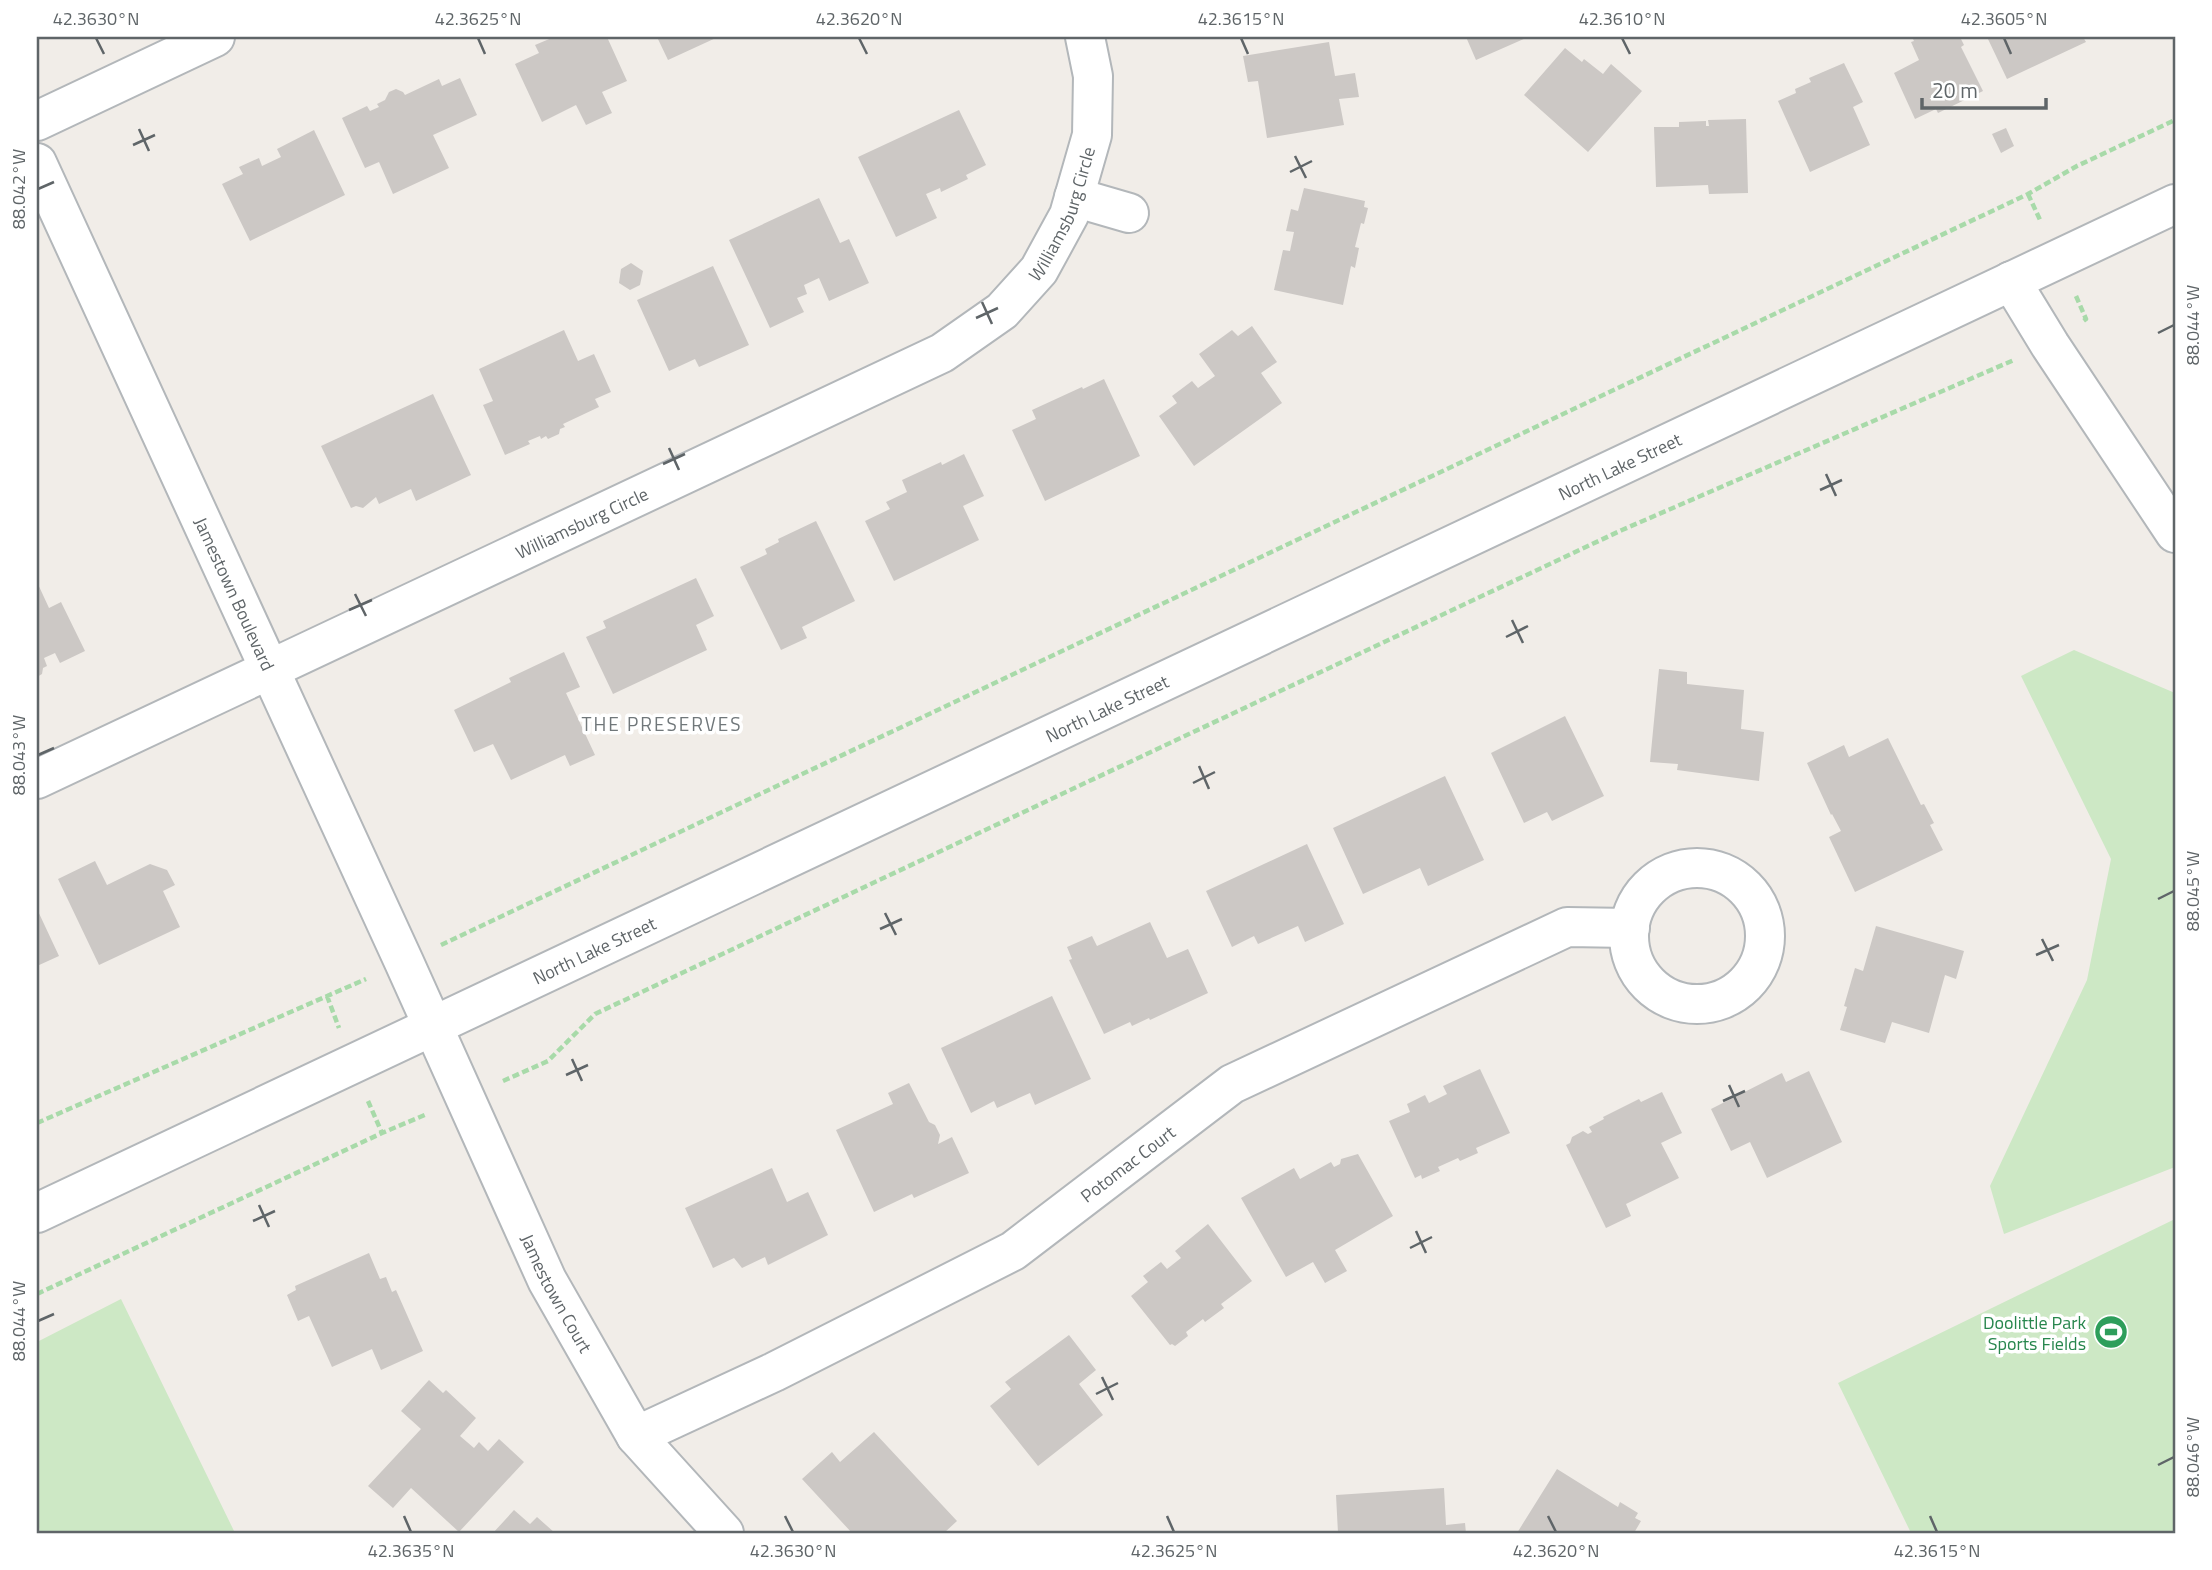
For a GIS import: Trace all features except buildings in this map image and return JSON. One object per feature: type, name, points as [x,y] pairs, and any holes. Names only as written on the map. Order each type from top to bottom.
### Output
[{"type":"street","points":[[37,121],[215,37]]},
{"type":"street","name":"Williamsburg Circle","points":[[37,779],[942,353],[1002,311],[1039,270],[1069,215],[1092,135],[1093,76],[1085,37]]},
{"type":"street","name":"Jamestown Boulevard","points":[[37,163],[432,1026]]},
{"type":"street","points":[[1074,197],[1129,214]]},
{"type":"street","name":"North Lake Street","points":[[37,1213],[2175,204]]},
{"type":"street","points":[[2011,281],[2050,345],[2175,533]]},
{"type":"street","name":"Potomac Court","points":[[636,1436],[775,1372],[1013,1251],[1232,1084],[1567,927],[1630,928]]},
{"type":"street","name":"Jamestown Court","points":[[432,1026],[547,1280],[636,1436],[724,1533]]},
{"type":"path","points":[[37,1123],[404,962],[2028,194],[2077,166],[2175,120]]},
{"type":"path","points":[[37,1294],[370,1138],[548,1061],[595,1014],[607,1008],[1622,530],[2050,345],[2086,319],[2028,194]]},
{"type":"green space","points":[[2074,650],[2175,693],[2175,1167],[2004,1234],[1990,1186],[2087,980],[2111,859],[2021,676]]},
{"type":"green space","points":[[2175,1219],[2175,1533],[1911,1533],[1838,1383]]},
{"type":"green space","points":[[121,1299],[235,1533],[40,1533],[37,1516],[37,1342]]},
{"type":"place","name":"Doolittle Park Sports Fields","points":[[2111,1332]]},
{"type":"district","name":"THE PRESERVES","points":[[662,723]]}]
